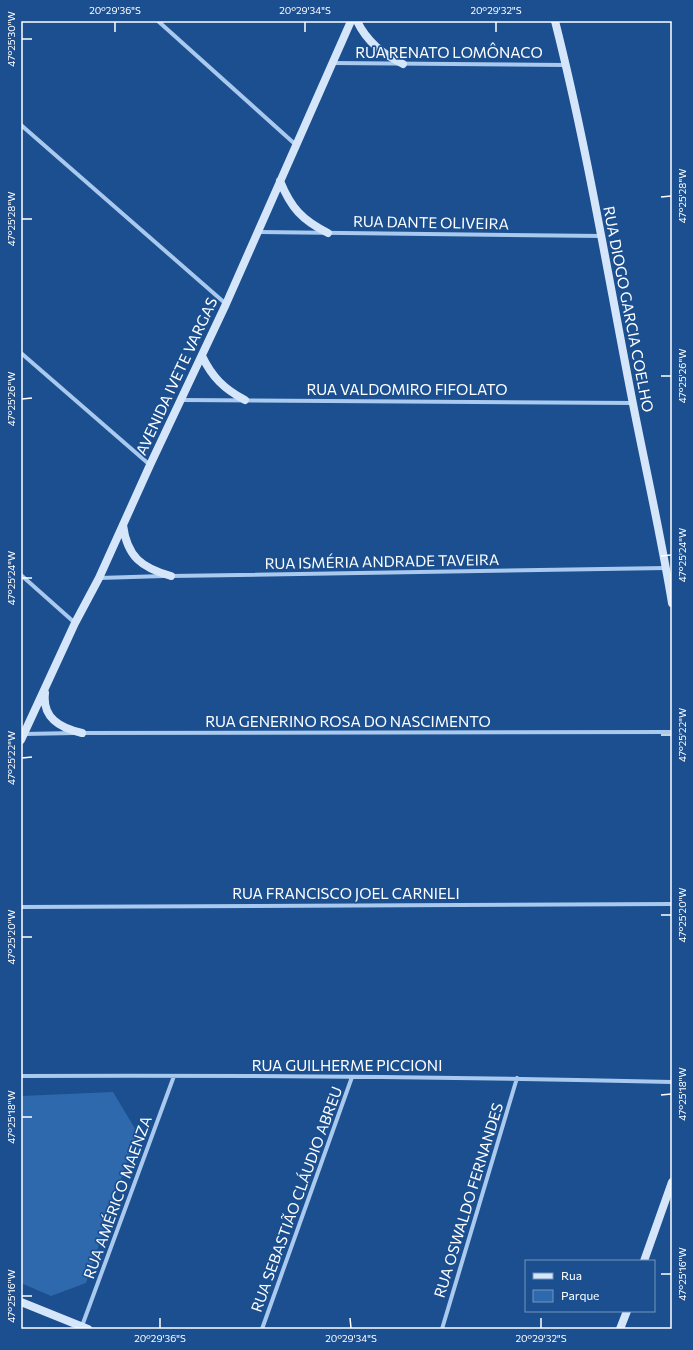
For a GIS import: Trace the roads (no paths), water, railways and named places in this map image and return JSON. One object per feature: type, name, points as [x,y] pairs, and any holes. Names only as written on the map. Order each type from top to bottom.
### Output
[{"type":"street","points":[[158,21],[296,145]]},
{"type":"street","name":"AVENIDA IVETE VARGAS","points":[[23,737],[75,623],[99,578],[259,232],[351,21]]},
{"type":"street","points":[[357,21],[373,44],[387,56],[403,64]]},
{"type":"street","name":"RUA DIOGO GARCIA COELHO","points":[[554,21],[566,65],[602,236],[672,603]]},
{"type":"street","name":"RUA RENATO LOMÔNACO","points":[[332,63],[566,65]]},
{"type":"street","points":[[21,125],[226,304]]},
{"type":"street","points":[[280,181],[287,198],[297,213],[311,224],[328,233]]},
{"type":"street","name":"RUA DANTE OLIVEIRA","points":[[259,232],[602,236]]},
{"type":"street","points":[[21,353],[150,465]]},
{"type":"street","points":[[202,356],[209,371],[218,383],[231,393],[245,400]]},
{"type":"street","name":"RUA VALDOMIRO FIFOLATO","points":[[182,400],[633,403]]},
{"type":"street","points":[[123,525],[127,544],[138,560],[153,571],[171,576]]},
{"type":"street","name":"RUA ISMÉRIA ANDRADE TAVEIRA","points":[[99,578],[666,568]]},
{"type":"street","points":[[21,575],[75,623]]},
{"type":"street","points":[[46,687],[45,704],[52,719],[65,730],[82,733]]},
{"type":"street","name":"RUA GENERINO ROSA DO NASCIMENTO","points":[[23,737],[82,733],[672,732]]},
{"type":"street","name":"RUA FRANCISCO JOEL CARNIELI","points":[[21,907],[672,904]]},
{"type":"street","name":"RUA GUILHERME PICCIONI","points":[[21,1076],[517,1078],[672,1082]]},
{"type":"street","name":"RUA AMÉRICO MAENZA","points":[[85,1328],[174,1076]]},
{"type":"street","name":"RUA SEBASTIÃO CLÁUDIO ABREU","points":[[262,1329],[352,1077]]},
{"type":"street","name":"RUA OSWALDO FERNANDES","points":[[442,1329],[517,1078]]},
{"type":"street","points":[[644,1260],[672,1182]]},
{"type":"street","points":[[21,1302],[85,1328]]},
{"type":"street","points":[[620,1329],[627,1312]]}]
